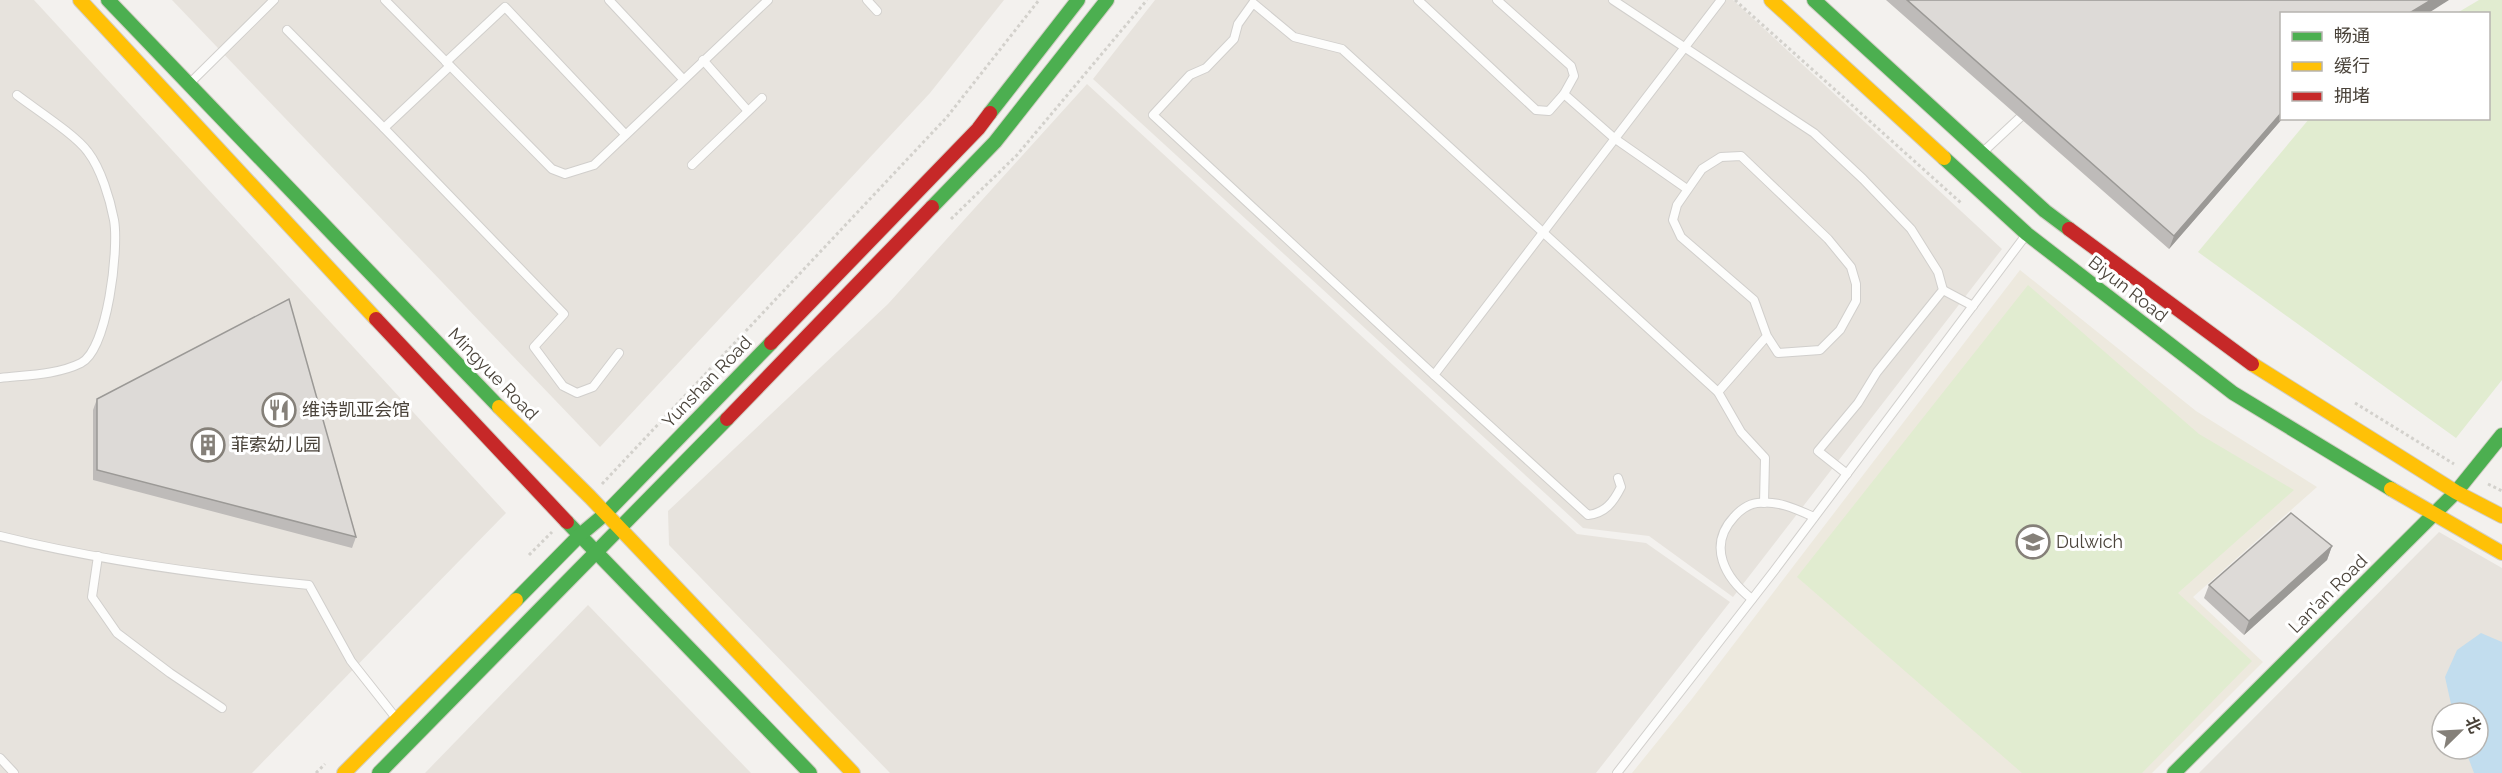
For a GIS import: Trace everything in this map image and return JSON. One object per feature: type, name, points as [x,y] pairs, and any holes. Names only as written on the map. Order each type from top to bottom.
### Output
[{"type":"street","points":[[80,0],[497,450],[810,773]]},
{"type":"street","name":"Mingyue Road","points":[[108,0],[521,429],[590,497],[853,773]]},
{"type":"street","name":"Yunshan Road","points":[[344,773],[580,535],[605,514],[978,129],[1078,0]]},
{"type":"street","points":[[379,773],[620,530],[995,142],[1107,0]]},
{"type":"street","name":"Biyun Road","points":[[1771,0],[2027,234],[2233,393],[2434,515],[2502,553]]},
{"type":"street","name":"Biyun Road","points":[[1814,0],[2045,211],[2249,362],[2456,492],[2502,516]]},
{"type":"street","name":"Lan'an Road","points":[[2174,773],[2434,515],[2471,475],[2502,435]]},
{"type":"lane","points":[[189,84],[274,0]]},
{"type":"lane","points":[[385,0],[552,169],[566,174],[594,165],[768,0]]},
{"type":"lane","points":[[609,0],[683,79]]},
{"type":"lane","points":[[867,0],[878,11]]},
{"type":"lane","points":[[1418,0],[1536,110],[1549,111],[1564,94],[1574,76],[1571,66],[1497,0]]},
{"type":"lane","points":[[1613,0],[1814,133],[1911,229],[1938,272],[1943,290],[1973,306]]},
{"type":"lane","points":[[1434,375],[1721,0]]},
{"type":"lane","points":[[1618,478],[1621,488],[1615,499],[1601,513],[1588,515],[1153,115],[1190,75],[1206,68],[1234,39],[1238,24],[1253,3],[1294,37],[1342,50],[1718,392],[1741,432],[1765,458],[1764,503]]},
{"type":"lane","points":[[384,128],[505,7],[625,134]]},
{"type":"lane","points":[[287,30],[564,314],[534,347],[563,386],[577,393],[593,387],[618,353]]},
{"type":"lane","points":[[703,60],[748,111]]},
{"type":"lane","points":[[1564,94],[1614,138],[1687,189]]},
{"type":"lane","points":[[0,378],[47,373],[83,362],[99,339],[111,293],[114,221],[97,167],[88,151],[16,95]]},
{"type":"lane","points":[[692,165],[762,98]]},
{"type":"lane","points":[[1982,153],[2037,101]]},
{"type":"lane","points":[[1741,156],[1828,239],[1851,267],[1856,284],[1856,301],[1840,330],[1820,350],[1778,353],[1767,336],[1754,300],[1681,237],[1673,220],[1677,205],[1702,169],[1721,157],[1741,156]]},
{"type":"lane","points":[[1617,773],[1752,599],[2027,234]]},
{"type":"lane","points":[[1847,474],[1818,451],[1858,403],[1877,372],[1943,290]]},
{"type":"lane","points":[[1718,392],[1767,336]]},
{"type":"lane","points":[[1752,599],[1730,578],[1722,564],[1720,549],[1724,531],[1733,518],[1742,509],[1755,502],[1783,504],[1814,517]]},
{"type":"lane","points":[[0,536],[169,568],[309,585],[351,661],[397,719]]},
{"type":"lane","points":[[98,556],[92,597],[117,633],[170,674],[222,708]]},
{"type":"lane","points":[[0,758],[14,773]]},
{"type":"path","name":"Yunshan Road","points":[[590,497],[947,117],[1039,0]]},
{"type":"path","points":[[2354,402],[2471,475],[2502,491]]},
{"type":"path","points":[[523,562],[566,519]]},
{"type":"path","points":[[316,773],[331,758]]},
{"type":"shaded area","points":[[0,0],[34,0],[506,513],[252,773],[0,773]]},
{"type":"shaded area","points":[[172,0],[1004,0],[930,93],[600,447]]},
{"type":"shaded area","points":[[1155,0],[1733,0],[2002,249],[1733,597],[1649,536],[1583,528],[1093,79]]},
{"type":"shaded area","points":[[1087,84],[1577,534],[1646,543],[1730,602],[1596,773],[890,773],[669,545],[668,511],[888,304]]},
{"type":"shaded area","name":"Dulwich","points":[[2020,270],[2196,411],[2317,487],[2193,597],[2263,662],[2152,773],[1632,773],[1691,700]]},
{"type":"shaded area","points":[[2439,532],[2502,568],[2502,773],[2199,773]]},
{"type":"shaded area","points":[[588,605],[751,773],[425,773]]},
{"type":"green space","points":[[2479,0],[2502,0],[2502,380],[2456,438],[2198,252],[2308,120],[2490,120],[2490,12],[2459,12]]},
{"type":"green space","name":"Dulwich","points":[[2028,285],[2199,434],[2294,490],[2178,593],[2252,661],[2142,773],[2022,773],[1797,577]]},
{"type":"water","points":[[2481,633],[2502,642],[2502,773],[2474,773],[2470,761],[2490,761],[2490,701],[2450,701],[2445,677],[2457,650]]},
{"type":"building","points":[[1907,0],[2431,0],[2411,12],[2280,12],[2280,114],[2174,236]]},
{"type":"building","name":"菲索幼儿园","points":[[289,299],[356,537],[97,470],[97,399]]},
{"type":"building","points":[[2291,513],[2332,546],[2249,621],[2209,585]]},
{"type":"traffic: fast","points":[[108,0],[499,407]]},
{"type":"traffic: fast","points":[[990,113],[1078,0]]},
{"type":"traffic: fast","points":[[932,207],[995,142],[1107,0]]},
{"type":"traffic: fast","points":[[1814,0],[2045,211],[2069,229]]},
{"type":"traffic: fast","points":[[1944,158],[2027,234],[2233,393],[2391,489]]},
{"type":"traffic: fast","points":[[516,600],[580,535],[605,514],[771,343]]},
{"type":"traffic: fast","points":[[379,773],[727,419]]},
{"type":"traffic: fast","points":[[2174,773],[2456,492],[2502,435]]},
{"type":"traffic: fast","points":[[567,522],[810,773]]},
{"type":"traffic: slow","points":[[80,0],[376,319]]},
{"type":"traffic: slow","points":[[1771,0],[1944,158]]},
{"type":"traffic: slow","points":[[2252,364],[2456,492],[2502,516]]},
{"type":"traffic: slow","points":[[499,407],[590,497],[853,773]]},
{"type":"traffic: slow","points":[[2391,489],[2502,553]]},
{"type":"traffic: slow","points":[[344,773],[516,600]]},
{"type":"traffic: jam","points":[[771,343],[978,129],[990,113]]},
{"type":"traffic: jam","points":[[727,419],[932,207]]},
{"type":"traffic: jam","points":[[2069,229],[2252,364]]},
{"type":"traffic: jam","points":[[376,319],[567,522]]},
{"type":"place","name":"维诗凯亚会馆","points":[[279,410]]},
{"type":"place","name":"菲索幼儿园","points":[[208,445]]},
{"type":"place","name":"Dulwich","points":[[2033,542]]}]
